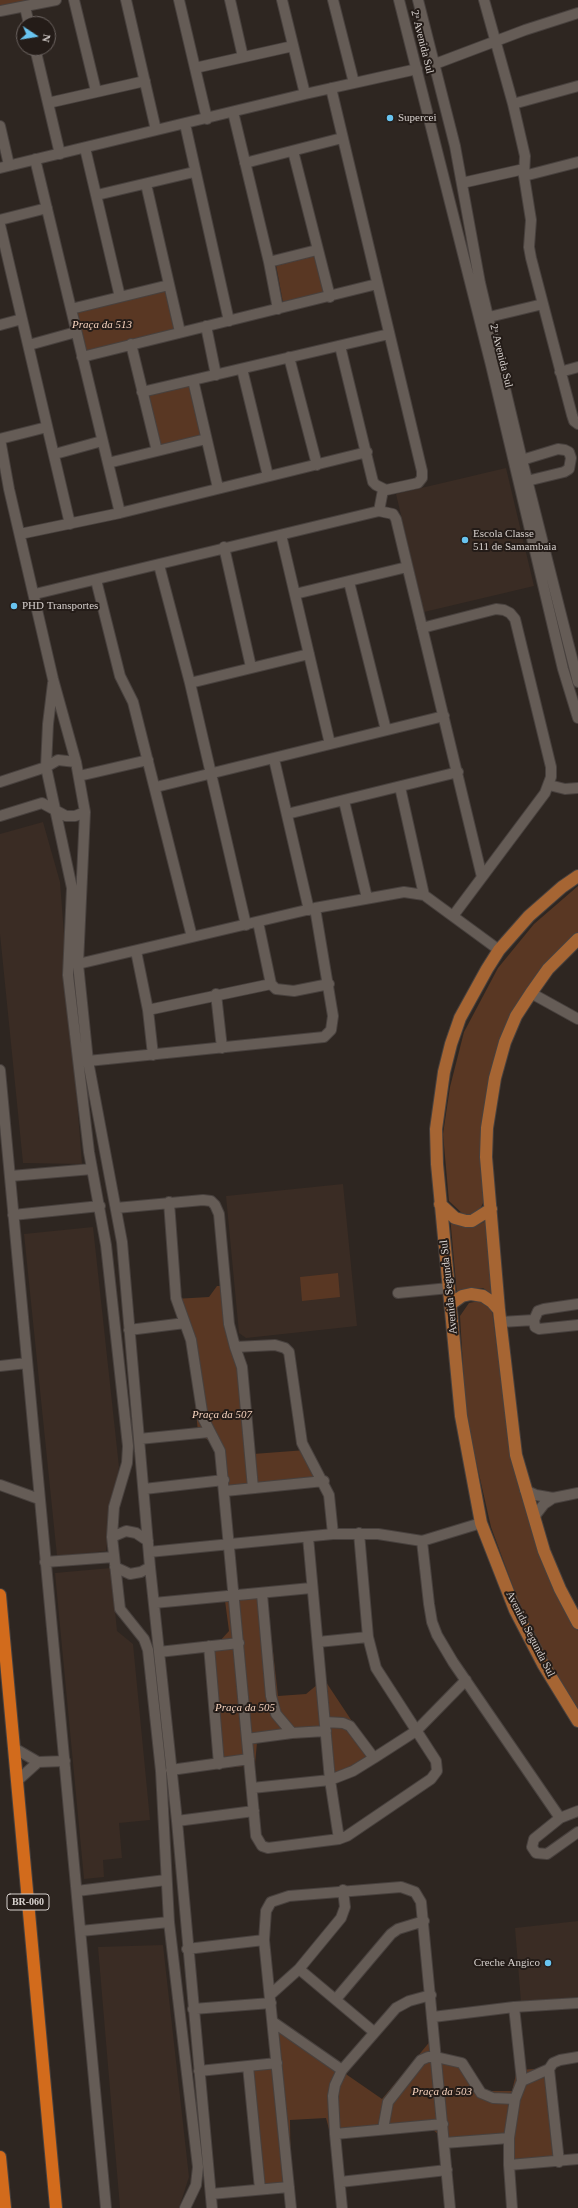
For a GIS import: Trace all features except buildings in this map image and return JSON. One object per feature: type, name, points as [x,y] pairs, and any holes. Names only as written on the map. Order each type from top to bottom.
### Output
[{"type":"highway","name":"BR-060","points":[[0,1595],[56,2208]]},
{"type":"highway","points":[[0,2157],[5,2208]]},
{"type":"main road","name":"Avenida Segunda Sul","points":[[578,876],[562,887],[529,916],[499,950],[460,1018],[444,1072],[436,1129],[440,1204],[461,1416],[481,1523],[515,1610],[543,1664],[578,1721]]},
{"type":"main road","points":[[578,938],[548,969],[516,1016],[494,1078],[487,1128],[487,1171],[490,1209],[516,1455],[544,1551],[560,1589],[578,1623]]},
{"type":"main road","points":[[440,1204],[455,1218],[466,1221],[472,1221],[490,1209]]},
{"type":"main road","points":[[451,1304],[462,1296],[471,1294],[483,1296],[500,1310]]},
{"type":"street","points":[[0,11],[56,0]]},
{"type":"street","points":[[74,0],[96,91]]},
{"type":"street","points":[[126,0],[156,130]]},
{"type":"street","points":[[179,0],[206,119]]},
{"type":"street","points":[[230,0],[242,57]]},
{"type":"street","points":[[282,0],[305,94]]},
{"type":"street","points":[[333,0],[354,83]]},
{"type":"street","name":"2ᵃ Avenida Sul","points":[[399,0],[572,667],[578,682]]},
{"type":"street","name":"2ᵃ Avenida Sul","points":[[418,0],[455,146],[474,256],[572,667],[578,718]]},
{"type":"street","points":[[484,0],[513,104],[525,156],[524,172],[531,220],[529,247],[560,372],[574,421],[578,424]]},
{"type":"street","points":[[25,7],[27,16]]},
{"type":"street","points":[[435,64],[525,30],[578,13]]},
{"type":"street","points":[[195,68],[293,46]]},
{"type":"street","points":[[37,56],[60,154]]},
{"type":"street","points":[[0,126],[4,166],[60,154],[330,88],[417,69]]},
{"type":"street","points":[[48,103],[145,81]]},
{"type":"street","points":[[513,104],[578,86]]},
{"type":"street","points":[[330,88],[422,475],[418,483],[392,490],[383,490],[374,482],[340,346]]},
{"type":"street","points":[[233,112],[269,262],[278,309]]},
{"type":"street","points":[[185,124],[194,172],[229,321]]},
{"type":"street","points":[[245,163],[342,138]]},
{"type":"street","points":[[438,151],[450,152],[455,146]]},
{"type":"street","points":[[85,148],[120,297]]},
{"type":"street","points":[[293,151],[330,297]]},
{"type":"street","points":[[35,159],[120,512]]},
{"type":"street","points":[[462,183],[578,163]]},
{"type":"street","points":[[97,195],[194,172]]},
{"type":"street","points":[[146,184],[180,332]]},
{"type":"street","points":[[0,220],[47,208]]},
{"type":"street","points":[[0,225],[47,427],[55,454],[70,524]]},
{"type":"street","points":[[269,262],[318,250]]},
{"type":"street","points":[[82,357],[180,332],[330,297],[377,284]]},
{"type":"street","points":[[71,309],[169,285]]},
{"type":"street","points":[[489,317],[543,304]]},
{"type":"street","points":[[0,324],[22,319]]},
{"type":"street","points":[[206,326],[216,375]]},
{"type":"street","points":[[29,345],[76,332]]},
{"type":"street","points":[[142,392],[242,370],[289,357],[389,334]]},
{"type":"street","points":[[131,344],[157,451]]},
{"type":"street","points":[[289,357],[317,465]]},
{"type":"street","points":[[560,372],[578,368]]},
{"type":"street","points":[[242,370],[268,476]]},
{"type":"street","points":[[193,380],[218,488]]},
{"type":"street","points":[[47,427],[0,439],[53,679],[76,762],[85,812],[78,964],[88,1061],[122,1242],[150,1567],[176,1821],[189,1976],[212,2208]]},
{"type":"street","points":[[108,463],[206,439]]},
{"type":"street","points":[[55,454],[102,441]]},
{"type":"street","points":[[522,460],[558,450],[565,450],[569,452],[571,458],[569,469],[564,472],[527,481]]},
{"type":"street","points":[[20,534],[70,524],[366,452]]},
{"type":"street","points":[[379,511],[383,490]]},
{"type":"street","points":[[35,594],[224,547],[281,535],[379,511],[393,514],[396,519],[482,877]]},
{"type":"street","points":[[281,535],[330,744]]},
{"type":"street","points":[[224,547],[251,667]]},
{"type":"street","points":[[159,564],[190,683],[246,925]]},
{"type":"street","points":[[295,594],[407,567]]},
{"type":"street","points":[[96,580],[120,676],[133,702],[156,787],[192,937]]},
{"type":"street","points":[[349,582],[386,730]]},
{"type":"street","points":[[422,628],[496,609],[504,610],[515,619],[550,767],[549,785],[545,793],[453,916]]},
{"type":"street","points":[[190,683],[309,654]]},
{"type":"street","points":[[53,679],[48,718],[46,767],[57,812],[72,888],[68,968],[89,1152],[106,1245],[128,1455],[114,1507],[112,1537],[115,1568],[120,1609],[144,1639],[148,1650],[161,1771],[169,1922],[198,2172],[196,2185],[185,2208]]},
{"type":"street","points":[[156,787],[444,716]]},
{"type":"street","points":[[88,1061],[324,1037],[328,1034],[333,1024],[329,984],[312,909],[274,759]]},
{"type":"street","points":[[0,782],[46,767],[58,760],[76,762]]},
{"type":"street","points":[[79,776],[148,760]]},
{"type":"street","points":[[287,814],[458,772]]},
{"type":"street","points":[[549,785],[565,788],[578,788]]},
{"type":"street","points":[[400,787],[424,895]]},
{"type":"street","points":[[344,800],[367,898]]},
{"type":"street","points":[[0,816],[42,803],[69,817],[85,812]]},
{"type":"street","points":[[78,964],[312,909],[404,892],[424,895],[499,950]]},
{"type":"street","points":[[258,922],[271,984],[276,989],[285,991],[329,984]]},
{"type":"street","points":[[136,951],[148,1010],[153,1055]]},
{"type":"street","points":[[148,1010],[216,994],[271,984]]},
{"type":"street","points":[[531,993],[578,1019]]},
{"type":"street","points":[[216,994],[222,1048]]},
{"type":"street","points":[[0,1070],[106,2208]]},
{"type":"street","points":[[89,1152],[104,1147]]},
{"type":"street","points":[[10,1176],[92,1169]]},
{"type":"street","points":[[116,1208],[169,1202],[208,1201],[213,1202],[217,1208],[229,1324],[242,1367],[253,1488]]},
{"type":"street","points":[[169,1202],[174,1287],[191,1340],[200,1406],[209,1432],[218,1443],[220,1451],[224,1480],[256,1836],[262,1846],[268,1848],[339,1839],[356,1830],[435,1775],[436,1761],[376,1668],[368,1636],[359,1533]]},
{"type":"street","points":[[13,1215],[100,1206]]},
{"type":"street","points":[[106,1245],[122,1242]]},
{"type":"street","points":[[398,1293],[449,1288]]},
{"type":"street","points":[[578,1304],[544,1309],[535,1315],[534,1320],[535,1327],[546,1330],[578,1325]]},
{"type":"street","points":[[501,1322],[534,1320]]},
{"type":"street","points":[[129,1330],[185,1323]]},
{"type":"street","points":[[235,1347],[276,1346],[285,1348],[289,1352],[302,1443],[324,1481],[331,1500],[333,1534]]},
{"type":"street","points":[[0,1366],[27,1363]]},
{"type":"street","points":[[139,1439],[209,1432]]},
{"type":"street","points":[[144,1489],[224,1480]]},
{"type":"street","points":[[225,1492],[324,1481]]},
{"type":"street","points":[[0,1485],[39,1499]]},
{"type":"street","points":[[525,1490],[536,1495],[553,1498],[578,1493]]},
{"type":"street","points":[[534,1517],[544,1504],[553,1498]]},
{"type":"street","points":[[149,1552],[333,1534],[359,1533],[422,1540],[481,1523]]},
{"type":"street","points":[[112,1537],[126,1531],[132,1532],[148,1541]]},
{"type":"street","points":[[308,1537],[311,1588],[318,1642],[330,1780],[339,1839]]},
{"type":"street","points":[[422,1540],[432,1622],[437,1635],[560,1818]]},
{"type":"street","points":[[45,1562],[114,1557]]},
{"type":"street","points":[[115,1568],[130,1574],[141,1572],[150,1567]]},
{"type":"street","points":[[154,1603],[262,1594],[311,1588]]},
{"type":"street","points":[[262,1594],[273,1706],[280,1720],[292,1733]]},
{"type":"street","points":[[318,1642],[368,1636]]},
{"type":"street","points":[[159,1652],[239,1643]]},
{"type":"street","points":[[209,1646],[219,1764]]},
{"type":"street","points":[[252,1788],[330,1780],[353,1771],[416,1731],[466,1680]]},
{"type":"street","points":[[247,1739],[292,1733],[343,1723],[350,1726],[374,1758]]},
{"type":"street","points":[[14,1748],[38,1762],[64,1761]]},
{"type":"street","points":[[171,1770],[249,1759]]},
{"type":"street","points":[[17,1781],[38,1762]]},
{"type":"street","points":[[176,1821],[254,1811]]},
{"type":"street","points":[[578,1811],[560,1818],[534,1839],[532,1844],[535,1852],[541,1855],[547,1854],[578,1832]]},
{"type":"street","points":[[165,1863],[180,1863]]},
{"type":"street","points":[[77,1891],[166,1880]]},
{"type":"street","points":[[291,2208],[264,1940],[266,1911],[271,1902],[289,1896],[343,1890],[401,1887],[408,1888],[419,1896],[424,1921],[450,2208]]},
{"type":"street","points":[[193,2009],[270,1999],[299,1970],[341,1918],[345,1906],[343,1890]]},
{"type":"street","points":[[336,2000],[391,1934],[398,1929],[424,1921]]},
{"type":"street","points":[[81,1931],[169,1922]]},
{"type":"street","points":[[187,1949],[264,1940]]},
{"type":"street","points":[[299,1970],[374,2032]]},
{"type":"street","points":[[175,1977],[189,1976]]},
{"type":"street","points":[[342,2208],[335,2134],[333,2096],[335,2085],[342,2070],[374,2032],[401,2004],[431,1995]]},
{"type":"street","points":[[433,2017],[514,2007],[578,2003]]},
{"type":"street","points":[[512,2208],[509,2138],[515,2100],[522,2081],[514,2007]]},
{"type":"street","points":[[273,2022],[342,2070]]},
{"type":"street","points":[[383,2129],[388,2102],[421,2060],[428,2057],[436,2057],[462,2063],[481,2093],[493,2098],[515,2100]]},
{"type":"street","points":[[522,2081],[549,2069],[553,2063],[560,2060],[578,2057]]},
{"type":"street","points":[[199,2071],[277,2063]]},
{"type":"street","points":[[248,2066],[260,2189]]},
{"type":"street","points":[[549,2069],[559,2162]]},
{"type":"street","points":[[335,2134],[443,2124]]},
{"type":"street","points":[[444,2143],[509,2138]]},
{"type":"street","points":[[509,2165],[559,2162],[578,2159]]},
{"type":"street","points":[[340,2182],[447,2170]]},
{"type":"street","points":[[211,2194],[289,2186]]},
{"type":"shaded area","name":"Escola Classe 511 de Samambaia","points":[[506,468],[534,586],[424,612],[396,494]]},
{"type":"shaded area","points":[[43,822],[60,882],[82,1164],[23,1163],[0,934],[0,834]]},
{"type":"shaded area","points":[[343,1184],[357,1326],[246,1338],[239,1333],[226,1196]]},
{"type":"shaded area","points":[[93,1227],[119,1467],[106,1551],[57,1556],[24,1234]]},
{"type":"shaded area","points":[[111,1568],[117,1631],[133,1644],[150,1820],[119,1823],[122,1858],[103,1860],[104,1877],[84,1879],[55,1573]]},
{"type":"shaded area","name":"Creche Angico","points":[[578,1921],[578,1997],[521,2002],[515,1928]]},
{"type":"shaded area","points":[[163,1945],[189,2177],[179,2208],[120,2208],[98,1947]]},
{"type":"green space","points":[[0,0],[61,0],[0,14]]},
{"type":"green space","points":[[319,255],[329,296],[284,308],[276,265]]},
{"type":"green space","name":"Praça da 513","points":[[171,280],[183,333],[79,360],[67,305]]},
{"type":"green space","points":[[193,375],[207,442],[154,454],[139,388]]},
{"type":"green space","points":[[578,886],[578,933],[499,1048],[484,1201],[479,1211],[471,1215],[464,1215],[449,1201],[443,1134],[450,1087],[464,1032],[498,968],[534,924]]},
{"type":"green space","points":[[450,1215],[468,1226],[476,1226],[488,1220],[495,1296],[483,1288],[466,1289],[457,1295]]},
{"type":"green space","points":[[338,1273],[340,1297],[302,1301],[300,1277]]},
{"type":"green space","name":"Praça da 507","points":[[217,1286],[229,1286],[253,1454],[306,1450],[324,1484],[223,1493],[216,1447],[198,1432],[189,1342],[174,1299],[209,1297]]},
{"type":"green space","points":[[479,1301],[492,1310],[497,1349],[504,1377],[518,1480],[578,1631],[578,1712],[562,1689],[526,1622],[491,1527],[466,1417],[460,1316],[469,1303]]},
{"type":"green space","name":"Praça da 505","points":[[266,1589],[278,1696],[306,1694],[324,1679],[377,1759],[337,1782],[324,1736],[257,1742],[255,1765],[214,1769],[205,1642],[219,1642],[229,1631],[224,1593]]},
{"type":"green space","name":"Praça da 503","points":[[269,2021],[382,2099],[437,2033],[438,2054],[464,2059],[475,2073],[484,2091],[512,2091],[517,2070],[553,2068],[561,2162],[505,2168],[503,2139],[449,2143],[427,2125],[330,2133],[326,2118],[290,2120],[291,2185],[259,2188],[245,2066],[270,2062]]},
{"type":"place","name":"Supercei","points":[[390,118]]},
{"type":"place","name":"Escola Classe 511 de Samambaia","points":[[465,540]]},
{"type":"place","name":"PHD Transportes","points":[[14,606]]},
{"type":"place","name":"Creche Angico","points":[[548,1963]]}]
